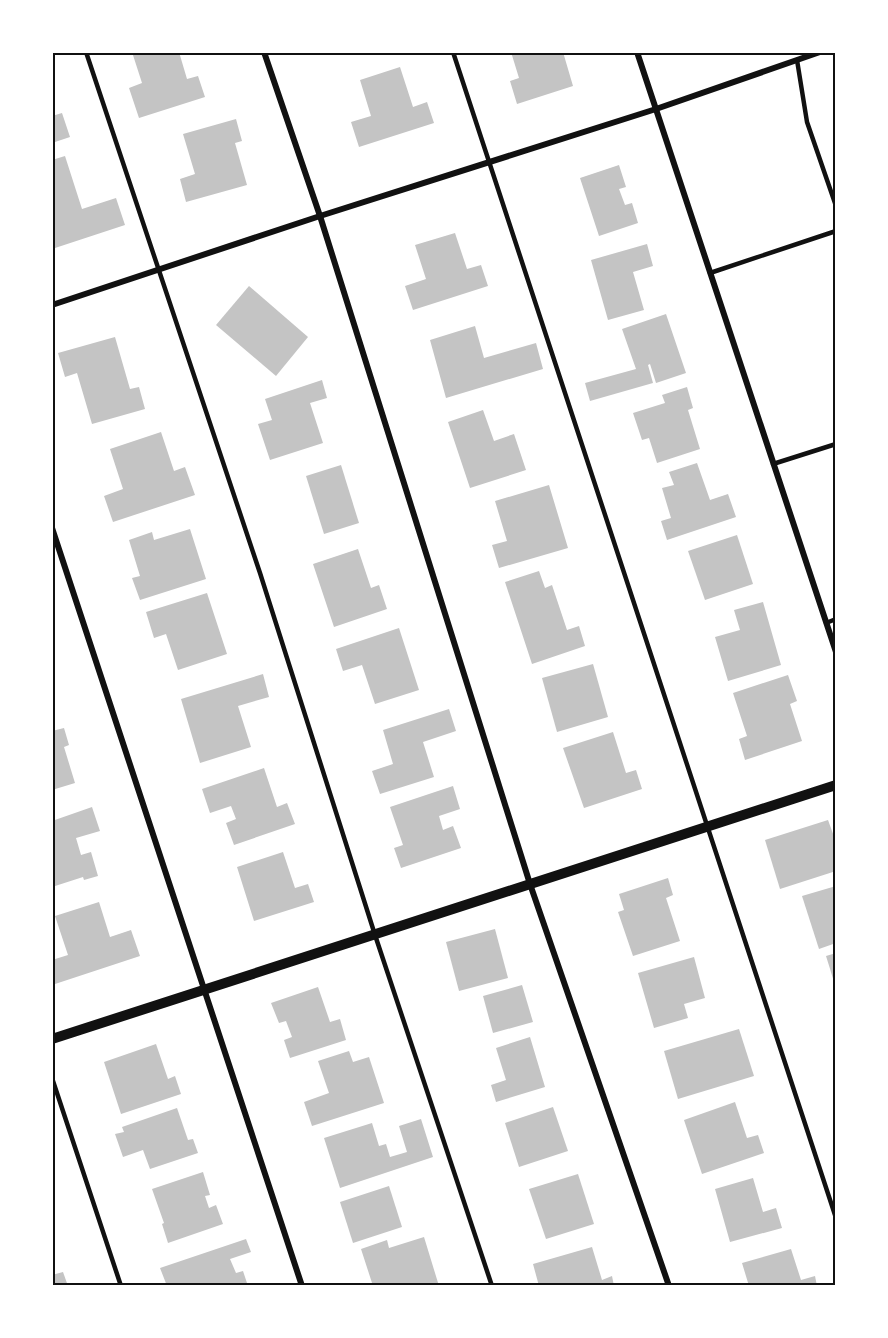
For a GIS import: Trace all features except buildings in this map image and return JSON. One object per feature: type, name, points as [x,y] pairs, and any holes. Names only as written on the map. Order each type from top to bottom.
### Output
[{"type":"street","points":[[264,52],[320,216],[530,884],[669,1286]]},
{"type":"street","points":[[637,52],[836,652]]},
{"type":"street","points":[[52,305],[320,216],[656,109],[820,52]]},
{"type":"street","points":[[52,528],[302,1286]]},
{"type":"street","points":[[52,1039],[836,785]]},
{"type":"lane","points":[[86,52],[260,573],[375,935],[492,1286]]},
{"type":"lane","points":[[453,52],[836,1218]]},
{"type":"lane","points":[[797,60],[807,122],[836,206]]},
{"type":"lane","points":[[710,273],[836,231]]},
{"type":"lane","points":[[773,464],[836,444]]},
{"type":"lane","points":[[826,623],[836,620]]},
{"type":"lane","points":[[52,1078],[121,1286]]}]
